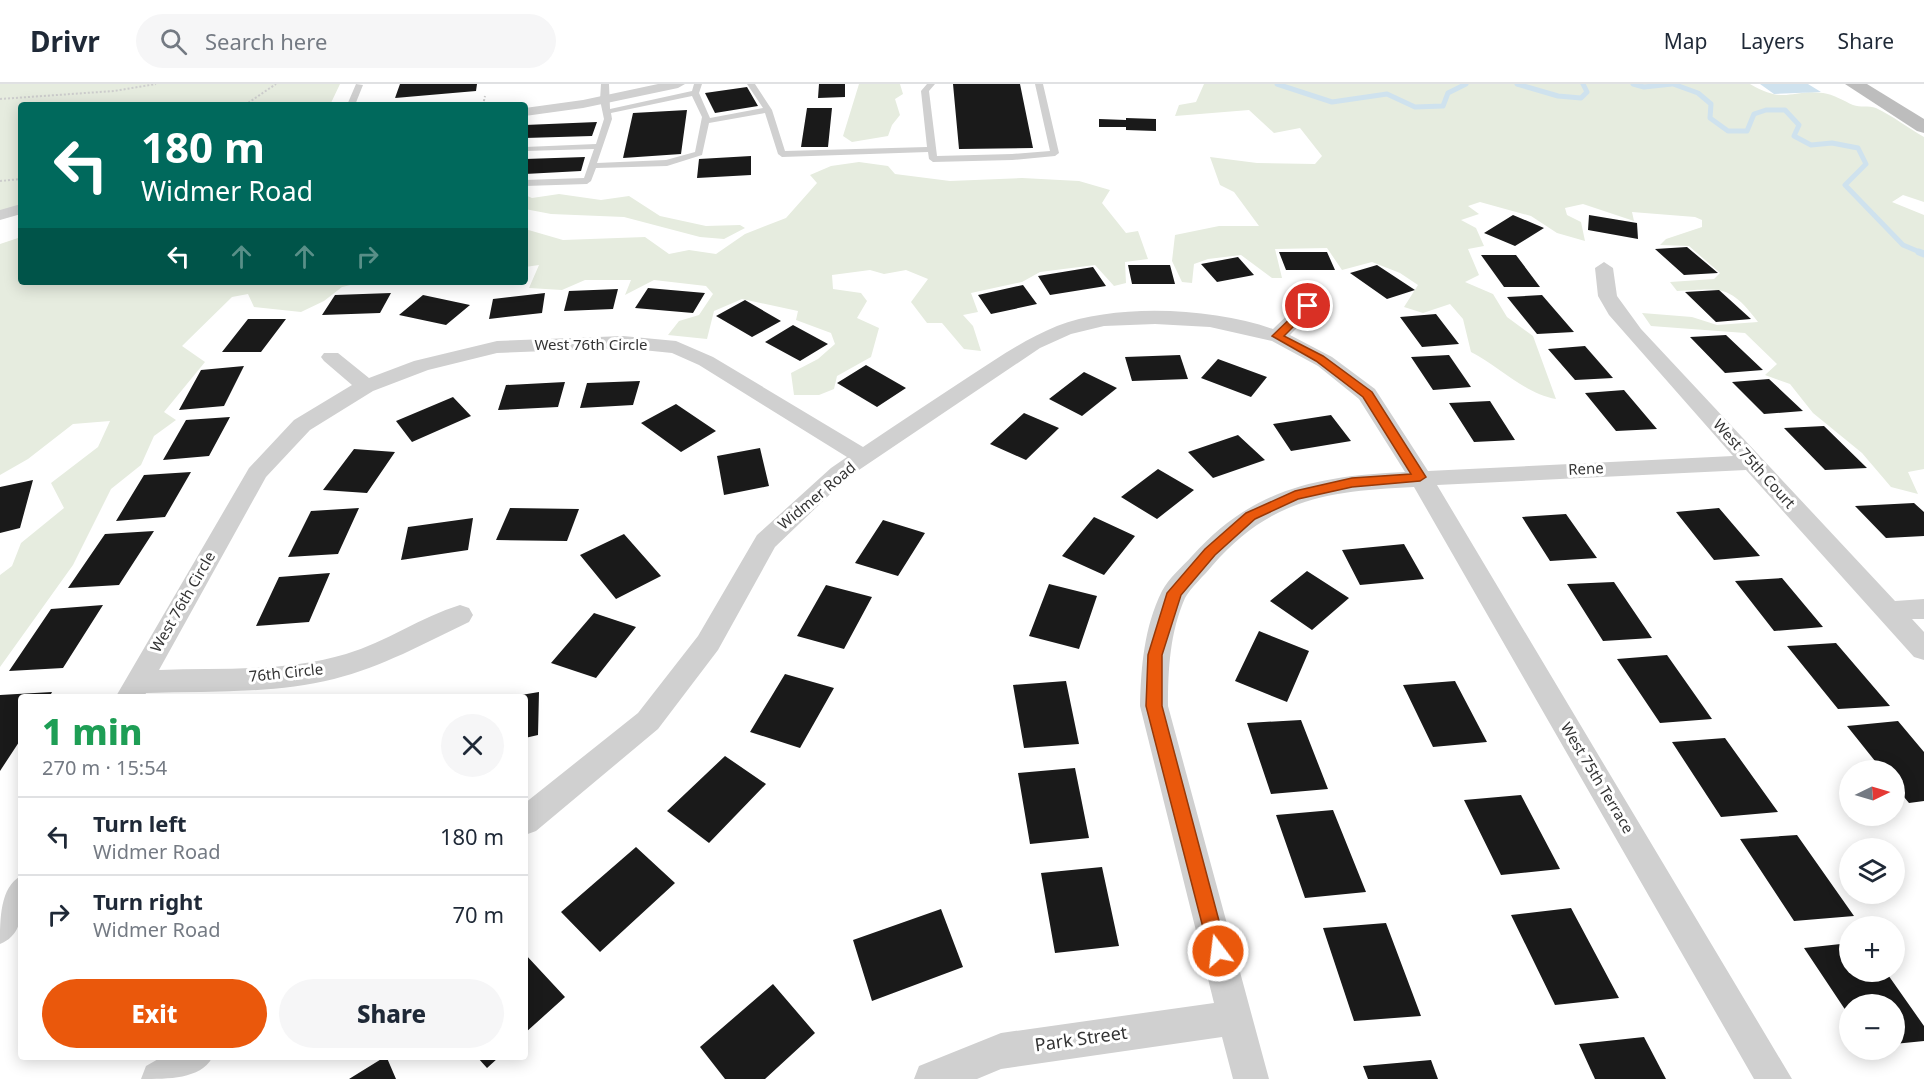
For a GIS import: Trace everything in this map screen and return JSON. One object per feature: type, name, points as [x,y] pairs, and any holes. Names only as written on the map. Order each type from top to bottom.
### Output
[{"type":"main road","points":[[1854,84],[1924,127]]},
{"type":"main road","points":[[1876,84],[1924,114]]},
{"type":"street","points":[[528,112],[605,106],[678,84]]},
{"type":"street","points":[[0,215],[18,210]]},
{"type":"street","name":"West 75th Court","points":[[1604,268],[1603,286],[1612,304],[1634,333],[1924,650]]},
{"type":"street","points":[[1277,336],[1308,306]]},
{"type":"street","name":"Widmer Road","points":[[528,819],[648,721],[708,643],[766,540],[839,473],[1033,344],[1083,324],[1112,319],[1173,318],[1227,325],[1277,336],[1320,358],[1368,395],[1420,477]]},
{"type":"street","name":"West 76th Circle","points":[[133,690],[257,473],[303,425],[366,386],[421,365],[497,347],[623,342],[676,347],[706,361],[863,458]]},
{"type":"street","points":[[331,357],[366,386]]},
{"type":"street","name":"Rene","points":[[1251,1079],[1154,706],[1155,655],[1174,593],[1210,552],[1251,516],[1306,493],[1352,482],[1753,462]]},
{"type":"street","name":"West 75th Terrace","points":[[1420,477],[1774,1079]]},
{"type":"street","points":[[1888,611],[1924,609]]},
{"type":"street","name":"76th Circle","points":[[133,690],[294,675],[334,668],[381,653],[460,615]]},
{"type":"street","points":[[0,928],[18,896]]},
{"type":"street","name":"Park Street","points":[[932,1079],[1001,1051],[1235,1018]]},
{"type":"street","points":[[159,1079],[191,1060]]},
{"type":"lane","points":[[528,183],[587,181],[608,119],[605,106],[605,84]]},
{"type":"lane","points":[[751,84],[768,110],[782,154],[932,149]]},
{"type":"lane","points":[[931,84],[925,91],[933,159],[1012,157],[1055,153],[1039,84]]},
{"type":"lane","points":[[352,102],[359,85]]},
{"type":"lane","points":[[592,166],[667,163],[699,153],[705,121],[696,88],[605,106]]},
{"type":"lane","points":[[705,121],[768,110]]},
{"type":"lane","points":[[528,149],[599,146]]},
{"type":"path","points":[[0,99],[114,91],[156,84]]},
{"type":"path","points":[[249,102],[276,84]]},
{"type":"path","points":[[484,102],[485,96]]},
{"type":"path","points":[[0,181],[18,179]]},
{"type":"shaded area","points":[[0,84],[340,84],[331,102],[18,102],[18,206],[0,211]]},
{"type":"shaded area","points":[[859,84],[900,84],[903,94],[895,99],[900,115],[892,125],[888,136],[852,142],[843,136]]},
{"type":"shaded area","points":[[1204,84],[1750,84],[1772,94],[1812,92],[1827,94],[1853,105],[1873,107],[1888,115],[1924,137],[1924,202],[1903,195],[1892,202],[1924,215],[1924,469],[1908,472],[1918,494],[1891,487],[1862,453],[1813,413],[1790,384],[1765,375],[1777,364],[1745,333],[1651,326],[1642,313],[1692,317],[1717,325],[1758,322],[1739,301],[1724,291],[1677,291],[1670,282],[1714,279],[1720,273],[1689,246],[1660,245],[1666,239],[1702,227],[1702,220],[1695,217],[1632,212],[1634,221],[1583,204],[1565,208],[1567,215],[1581,222],[1585,241],[1557,233],[1531,216],[1480,202],[1468,206],[1479,214],[1461,220],[1476,228],[1484,246],[1468,249],[1479,275],[1465,282],[1493,294],[1507,317],[1533,336],[1556,399],[1523,386],[1471,352],[1463,319],[1450,304],[1423,313],[1404,307],[1418,285],[1400,273],[1372,262],[1342,270],[1327,248],[1275,249],[1282,278],[1272,278],[1241,255],[1208,259],[1194,264],[1192,283],[1182,282],[1172,261],[1175,235],[1219,226],[1259,226],[1234,192],[1220,185],[1210,157],[1257,163],[1315,164],[1322,156],[1300,128],[1274,133],[1249,110],[1175,116],[1179,105],[1196,102]]},
{"type":"shaded area","points":[[859,162],[888,166],[895,174],[950,181],[1022,178],[1079,181],[1110,190],[1102,203],[1126,233],[1138,231],[1148,259],[1125,262],[1126,283],[1114,286],[1095,265],[1040,272],[1022,282],[971,293],[978,312],[963,315],[973,326],[981,351],[964,349],[942,323],[927,323],[911,302],[928,279],[906,270],[884,274],[870,270],[832,275],[833,289],[861,293],[867,301],[857,318],[879,328],[871,357],[837,376],[834,389],[819,395],[794,395],[791,373],[818,359],[835,344],[831,333],[796,320],[798,311],[742,299],[714,311],[707,339],[668,335],[679,321],[699,315],[713,294],[706,286],[654,280],[625,295],[631,280],[585,280],[562,290],[529,288],[539,265],[528,267],[528,230],[563,240],[645,237],[669,254],[689,250],[716,254],[745,234],[786,218],[817,183],[810,175],[831,166]]},
{"type":"shaded area","points":[[559,194],[601,200],[629,196],[660,216],[706,226],[740,225],[745,228],[724,239],[700,237],[624,217],[551,214],[528,210],[528,196],[532,198]]},
{"type":"shaded area","points":[[18,238],[18,285],[350,285],[342,287],[324,301],[301,312],[254,307],[248,294],[232,297],[182,346],[205,362],[164,412],[176,420],[154,436],[141,465],[111,489],[73,565],[0,667],[0,575],[12,566],[21,543],[64,508],[51,483],[98,447],[110,421],[73,424],[28,459],[0,475],[0,244]]},
{"type":"water","points":[[1760,84],[1808,84],[1821,92],[1774,94]]},
{"type":"building","points":[[400,84],[477,84],[476,91],[395,98]]},
{"type":"building","points":[[819,84],[845,84],[845,97],[818,98]]},
{"type":"building","points":[[953,84],[1020,84],[1033,148],[959,149]]},
{"type":"building","points":[[747,87],[758,106],[715,113],[705,93]]},
{"type":"building","points":[[807,108],[832,108],[828,147],[801,147]]},
{"type":"building","points":[[687,110],[681,154],[623,158],[633,113]]},
{"type":"building","points":[[1126,118],[1156,119],[1156,131],[1126,130],[1126,127],[1099,127],[1099,119],[1126,120]]},
{"type":"building","points":[[597,122],[592,136],[528,138],[528,125]]},
{"type":"building","points":[[751,156],[751,175],[697,178],[699,159]]},
{"type":"building","points":[[585,157],[581,171],[528,174],[528,159]]},
{"type":"building","points":[[1513,215],[1544,228],[1515,246],[1484,233]]},
{"type":"building","points":[[1589,215],[1637,223],[1638,239],[1588,230]]},
{"type":"building","points":[[1687,247],[1718,273],[1684,275],[1655,249]]},
{"type":"building","points":[[1279,252],[1327,252],[1335,270],[1286,270]]},
{"type":"building","points":[[1481,255],[1516,255],[1540,287],[1504,287]]},
{"type":"building","points":[[1238,257],[1254,275],[1217,282],[1201,264]]},
{"type":"building","points":[[1128,265],[1170,265],[1175,284],[1132,284]]},
{"type":"building","points":[[1377,265],[1415,290],[1387,299],[1350,273]]},
{"type":"building","points":[[1093,267],[1106,286],[1050,295],[1038,276]]},
{"type":"building","points":[[1023,285],[1037,304],[991,314],[978,295]]},
{"type":"building","points":[[648,288],[705,293],[693,313],[635,308]]},
{"type":"building","points":[[618,289],[613,309],[564,311],[569,291]]},
{"type":"building","points":[[1719,290],[1751,319],[1716,322],[1685,292]]},
{"type":"building","points":[[391,293],[380,313],[322,315],[335,295]]},
{"type":"building","points":[[545,293],[542,313],[489,319],[493,299]]},
{"type":"building","points":[[423,295],[470,305],[446,325],[399,315]]},
{"type":"building","points":[[1542,295],[1574,332],[1537,334],[1507,297]]},
{"type":"building","points":[[745,300],[781,321],[752,337],[716,316]]},
{"type":"building","points":[[1436,314],[1459,344],[1422,347],[1400,317]]},
{"type":"building","points":[[248,319],[286,319],[261,352],[222,352]]},
{"type":"building","points":[[793,325],[828,344],[800,361],[765,342]]},
{"type":"building","points":[[1726,335],[1763,370],[1725,373],[1690,337]]},
{"type":"building","points":[[1585,346],[1613,378],[1575,380],[1548,349]]},
{"type":"building","points":[[1180,355],[1188,379],[1132,381],[1125,357]]},
{"type":"building","points":[[1449,355],[1471,387],[1433,390],[1411,357]]},
{"type":"building","points":[[1218,359],[1267,377],[1251,397],[1201,378]]},
{"type":"building","points":[[866,365],[906,388],[877,407],[837,383]]},
{"type":"building","points":[[244,366],[224,406],[179,410],[201,370]]},
{"type":"building","points":[[1084,372],[1117,388],[1082,416],[1049,399]]},
{"type":"building","points":[[1769,379],[1803,411],[1764,414],[1732,382]]},
{"type":"building","points":[[640,381],[633,405],[580,408],[587,383]]},
{"type":"building","points":[[565,382],[558,407],[498,410],[506,385]]},
{"type":"building","points":[[1624,390],[1657,429],[1616,431],[1585,393]]},
{"type":"building","points":[[453,397],[471,416],[412,442],[396,421]]},
{"type":"building","points":[[1490,401],[1515,440],[1474,442],[1449,403]]},
{"type":"building","points":[[676,404],[716,431],[681,452],[641,423]]},
{"type":"building","points":[[1024,413],[1059,428],[1026,460],[990,444]]},
{"type":"building","points":[[1331,415],[1351,441],[1291,451],[1273,424]]},
{"type":"building","points":[[230,417],[209,456],[163,460],[186,420]]},
{"type":"building","points":[[1824,426],[1867,468],[1825,470],[1784,428]]},
{"type":"building","points":[[1238,435],[1265,460],[1213,478],[1188,452]]},
{"type":"building","points":[[760,448],[769,486],[724,495],[717,456]]},
{"type":"building","points":[[354,449],[395,452],[367,493],[323,490]]},
{"type":"building","points":[[1158,469],[1194,490],[1157,519],[1121,497]]},
{"type":"building","points":[[191,472],[165,517],[116,521],[144,475]]},
{"type":"building","points":[[33,480],[20,528],[0,533],[0,487]]},
{"type":"building","points":[[1914,503],[1924,512],[1924,536],[1886,538],[1855,506]]},
{"type":"building","points":[[359,508],[338,554],[288,557],[311,511]]},
{"type":"building","points":[[510,508],[579,509],[567,541],[496,540]]},
{"type":"building","points":[[1719,508],[1760,556],[1714,560],[1676,512]]},
{"type":"building","points":[[1566,514],[1597,558],[1550,561],[1522,517]]},
{"type":"building","points":[[1094,517],[1135,536],[1104,575],[1062,556]]},
{"type":"building","points":[[473,518],[468,550],[401,560],[408,527]]},
{"type":"building","points":[[883,520],[925,533],[898,576],[855,563]]},
{"type":"building","points":[[154,531],[119,585],[68,588],[105,534]]},
{"type":"building","points":[[624,534],[661,576],[616,599],[580,555]]},
{"type":"building","points":[[1404,544],[1424,579],[1360,585],[1342,550]]},
{"type":"building","points":[[1307,571],[1349,598],[1312,630],[1270,601]]},
{"type":"building","points":[[330,573],[309,622],[256,626],[279,577]]},
{"type":"building","points":[[1782,578],[1823,627],[1774,631],[1735,581]]},
{"type":"building","points":[[1614,582],[1652,638],[1603,641],[1567,584]]},
{"type":"building","points":[[1049,584],[1097,596],[1079,649],[1029,636]]},
{"type":"building","points":[[826,585],[872,597],[844,649],[797,636]]},
{"type":"building","points":[[103,605],[63,668],[9,671],[51,609]]},
{"type":"building","points":[[594,613],[636,627],[596,678],[551,663]]},
{"type":"building","points":[[1259,631],[1309,651],[1287,702],[1235,681]]},
{"type":"building","points":[[1836,643],[1890,706],[1838,709],[1787,646]]},
{"type":"building","points":[[1667,655],[1712,719],[1660,723],[1617,659]]},
{"type":"building","points":[[785,674],[834,688],[800,748],[750,732]]},
{"type":"building","points":[[1066,681],[1079,744],[1024,748],[1013,685]]},
{"type":"building","points":[[1455,681],[1487,742],[1433,747],[1403,685]]},
{"type":"building","points":[[52,692],[51,694],[18,694],[18,744],[0,771],[0,695]]},
{"type":"building","points":[[539,692],[538,735],[528,737],[528,694]]},
{"type":"building","points":[[1301,720],[1328,789],[1271,794],[1247,723]]},
{"type":"building","points":[[1898,721],[1924,752],[1924,801],[1909,803],[1905,798],[1905,760],[1874,760],[1847,726]]},
{"type":"building","points":[[1725,738],[1778,812],[1721,817],[1672,742]]},
{"type":"building","points":[[725,756],[766,784],[709,843],[667,811]]},
{"type":"building","points":[[1075,768],[1089,838],[1030,844],[1018,773]]},
{"type":"building","points":[[1521,795],[1560,869],[1501,875],[1464,800]]},
{"type":"building","points":[[1333,810],[1366,892],[1305,898],[1276,815]]},
{"type":"building","points":[[1797,835],[1839,895],[1839,904],[1846,904],[1854,916],[1794,921],[1740,839]]},
{"type":"building","points":[[636,847],[675,883],[600,952],[561,912]]},
{"type":"building","points":[[1102,867],[1119,946],[1055,953],[1041,873]]},
{"type":"building","points":[[1571,908],[1619,998],[1555,1005],[1511,915]]},
{"type":"building","points":[[941,909],[963,967],[872,1001],[853,940]]},
{"type":"building","points":[[1386,923],[1421,1016],[1354,1021],[1323,928]]},
{"type":"building","points":[[1839,944],[1839,982],[1893,982],[1901,994],[1839,994],[1839,1000],[1804,948]]},
{"type":"building","points":[[528,957],[565,997],[528,1030]]},
{"type":"building","points":[[773,984],[815,1033],[765,1079],[725,1079],[700,1047]]},
{"type":"building","points":[[1905,999],[1924,1026],[1924,1041],[1905,1043]]},
{"type":"building","points":[[1644,1037],[1666,1079],[1595,1079],[1579,1044]]},
{"type":"building","points":[[380,1060],[388,1060],[396,1079],[349,1079]]},
{"type":"building","points":[[480,1060],[496,1060],[487,1068]]},
{"type":"building","points":[[1431,1060],[1438,1079],[1368,1079],[1363,1066]]},
{"type":"waterway","points":[[1277,84],[1332,102],[1387,94],[1415,107],[1443,106],[1448,93],[1466,84]]},
{"type":"waterway","points":[[1517,84],[1558,96],[1581,98],[1587,92],[1583,84]]},
{"type":"waterway","points":[[1633,84],[1644,87],[1672,84]]},
{"type":"waterway","points":[[1673,84],[1698,93],[1711,104],[1710,118],[1728,131],[1747,131],[1754,114],[1766,110],[1785,110],[1799,125],[1794,136],[1811,145],[1832,143],[1858,148],[1866,164],[1845,185],[1903,245],[1922,253]]},
{"type":"waterway","points":[[1919,252],[1924,254]]},
{"type":"route","points":[[1218,951],[1154,706],[1155,655],[1174,593],[1210,552],[1251,516],[1295,495],[1352,482],[1420,477],[1393,431],[1368,395],[1320,358],[1277,336],[1308,306]]}]
